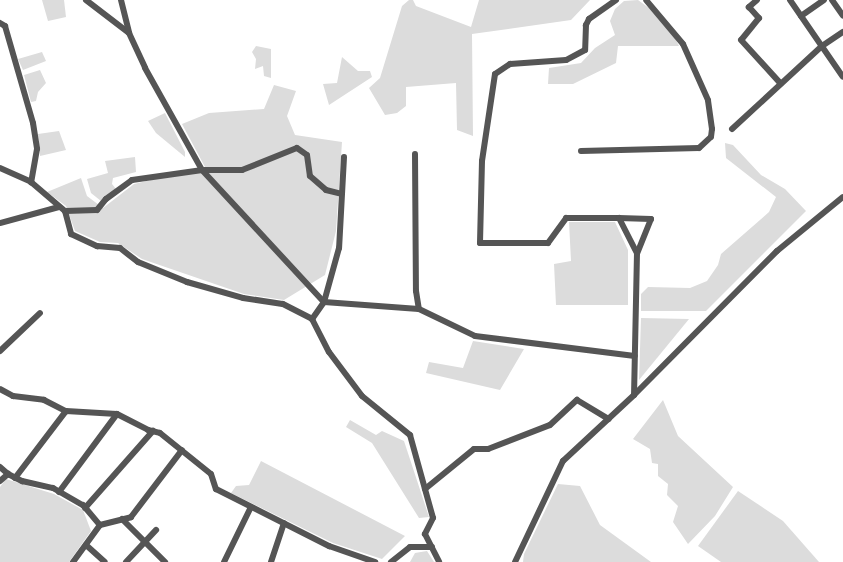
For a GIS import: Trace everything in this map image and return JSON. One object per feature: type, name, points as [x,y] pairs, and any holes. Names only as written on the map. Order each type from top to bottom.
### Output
[{"type":"street","points":[[86,0],[129,33]]},
{"type":"street","points":[[121,0],[129,33],[145,68],[202,170],[324,302],[420,309],[475,336],[635,356]]},
{"type":"street","points":[[616,0],[589,19],[586,25],[585,50],[566,60],[510,64],[495,74],[482,161],[480,243],[548,243],[566,218],[651,219],[637,253],[634,395]]},
{"type":"street","points":[[580,151],[699,148],[711,137],[712,129],[708,100],[683,44],[646,0]]},
{"type":"street","points":[[757,0],[749,7],[759,18],[741,40],[781,84]]},
{"type":"street","points":[[790,0],[843,77]]},
{"type":"street","points":[[801,16],[824,0]]},
{"type":"street","points":[[832,0],[843,16]]},
{"type":"street","points":[[0,23],[5,26],[33,124],[37,149],[31,182]]},
{"type":"street","points":[[732,129],[822,46],[843,32]]},
{"type":"street","points":[[0,168],[31,182],[65,211],[97,210],[106,199],[132,180],[202,170],[242,170],[297,148],[307,155],[310,176],[326,190],[342,194]]},
{"type":"street","points":[[415,154],[416,291],[420,309]]},
{"type":"street","points":[[312,319],[324,302],[339,248],[344,158]]},
{"type":"street","points":[[515,562],[563,461],[634,395],[777,251],[843,197]]},
{"type":"street","points":[[0,223],[59,207]]},
{"type":"street","points":[[65,211],[71,234],[97,246],[120,248],[138,262],[187,282],[243,298],[283,304],[312,319],[329,352],[362,396],[410,435],[434,518],[425,534],[440,562]]},
{"type":"street","points":[[619,218],[637,253]]},
{"type":"street","points":[[0,351],[40,313]]},
{"type":"street","points":[[1,389],[13,396],[44,400],[66,411],[117,414],[160,433],[210,474],[216,489],[329,546],[359,559],[375,562]]},
{"type":"street","points":[[425,489],[474,449],[488,449],[550,425],[577,400],[609,419]]},
{"type":"street","points":[[15,478],[66,411]]},
{"type":"street","points":[[59,492],[117,414]]},
{"type":"street","points":[[86,508],[153,431]]},
{"type":"street","points":[[72,562],[100,525],[131,517],[182,450]]},
{"type":"street","points":[[0,467],[15,478],[59,492],[86,508],[100,525]]},
{"type":"street","points":[[0,481],[8,474]]},
{"type":"street","points":[[224,562],[251,507]]},
{"type":"street","points":[[122,519],[165,562]]},
{"type":"street","points":[[272,562],[284,523]]},
{"type":"street","points":[[130,561],[144,542],[156,530]]},
{"type":"street","points":[[86,545],[104,562]]},
{"type":"street","points":[[391,562],[410,547],[432,547]]},
{"type":"shaded area","points":[[42,0],[64,0],[66,17],[48,21]]},
{"type":"shaded area","points":[[409,0],[413,0],[416,6],[471,27],[479,0],[590,0],[571,20],[472,34],[473,136],[457,130],[456,83],[406,87],[406,106],[397,113],[385,115],[369,88],[380,78],[402,6]]},
{"type":"shaded area","points":[[638,0],[653,11],[673,34],[679,46],[618,46],[616,63],[573,84],[548,84],[549,68],[581,63],[595,48],[615,35],[610,21],[615,9],[624,1]]},
{"type":"shaded area","points":[[256,46],[271,49],[271,78],[264,76],[263,66],[255,69],[256,59],[252,52]]},
{"type":"shaded area","points":[[42,52],[46,61],[23,70],[18,59]]},
{"type":"shaded area","points":[[342,57],[358,71],[370,71],[372,77],[329,105],[323,84],[337,83]]},
{"type":"shaded area","points":[[40,70],[46,83],[38,92],[36,101],[31,102],[24,75]]},
{"type":"shaded area","points":[[274,85],[296,91],[287,116],[295,135],[342,142],[336,231],[325,275],[284,300],[244,294],[142,259],[118,243],[100,242],[75,231],[66,206],[47,192],[81,178],[87,196],[103,208],[134,184],[205,167],[182,124],[209,113],[264,109]]},
{"type":"shaded area","points":[[165,113],[185,152],[185,157],[156,133],[148,121]]},
{"type":"shaded area","points":[[59,131],[66,150],[40,156],[38,134]]},
{"type":"shaded area","points":[[725,143],[733,145],[761,175],[785,189],[806,211],[706,311],[641,311],[641,294],[648,287],[690,288],[707,281],[718,265],[721,254],[769,212],[776,197],[726,158]]},
{"type":"shaded area","points":[[135,157],[136,172],[113,178],[112,184],[116,189],[101,201],[91,193],[87,179],[108,173],[105,161]]},
{"type":"shaded area","points":[[569,222],[615,222],[628,250],[628,305],[556,305],[554,264],[571,261]]},
{"type":"shaded area","points":[[641,318],[689,319],[639,380]]},
{"type":"shaded area","points":[[473,341],[524,349],[500,390],[426,373],[429,362],[463,368]]},
{"type":"shaded area","points":[[663,400],[678,436],[733,487],[715,516],[688,544],[673,522],[678,506],[667,495],[668,484],[658,476],[658,464],[652,463],[650,449],[633,439]]},
{"type":"shaded area","points":[[350,420],[376,435],[382,431],[404,441],[429,517],[419,518],[372,443],[346,427]]},
{"type":"shaded area","points":[[261,461],[405,536],[382,559],[333,543],[231,493],[236,486],[249,485]]},
{"type":"shaded area","points":[[6,479],[54,494],[83,510],[91,531],[69,562],[0,562],[0,487]]},
{"type":"shaded area","points":[[558,484],[580,486],[600,525],[651,562],[523,562],[524,554]]},
{"type":"shaded area","points":[[738,491],[783,521],[819,562],[721,562],[698,546]]},
{"type":"shaded area","points":[[427,551],[434,562],[410,562],[415,553]]}]
